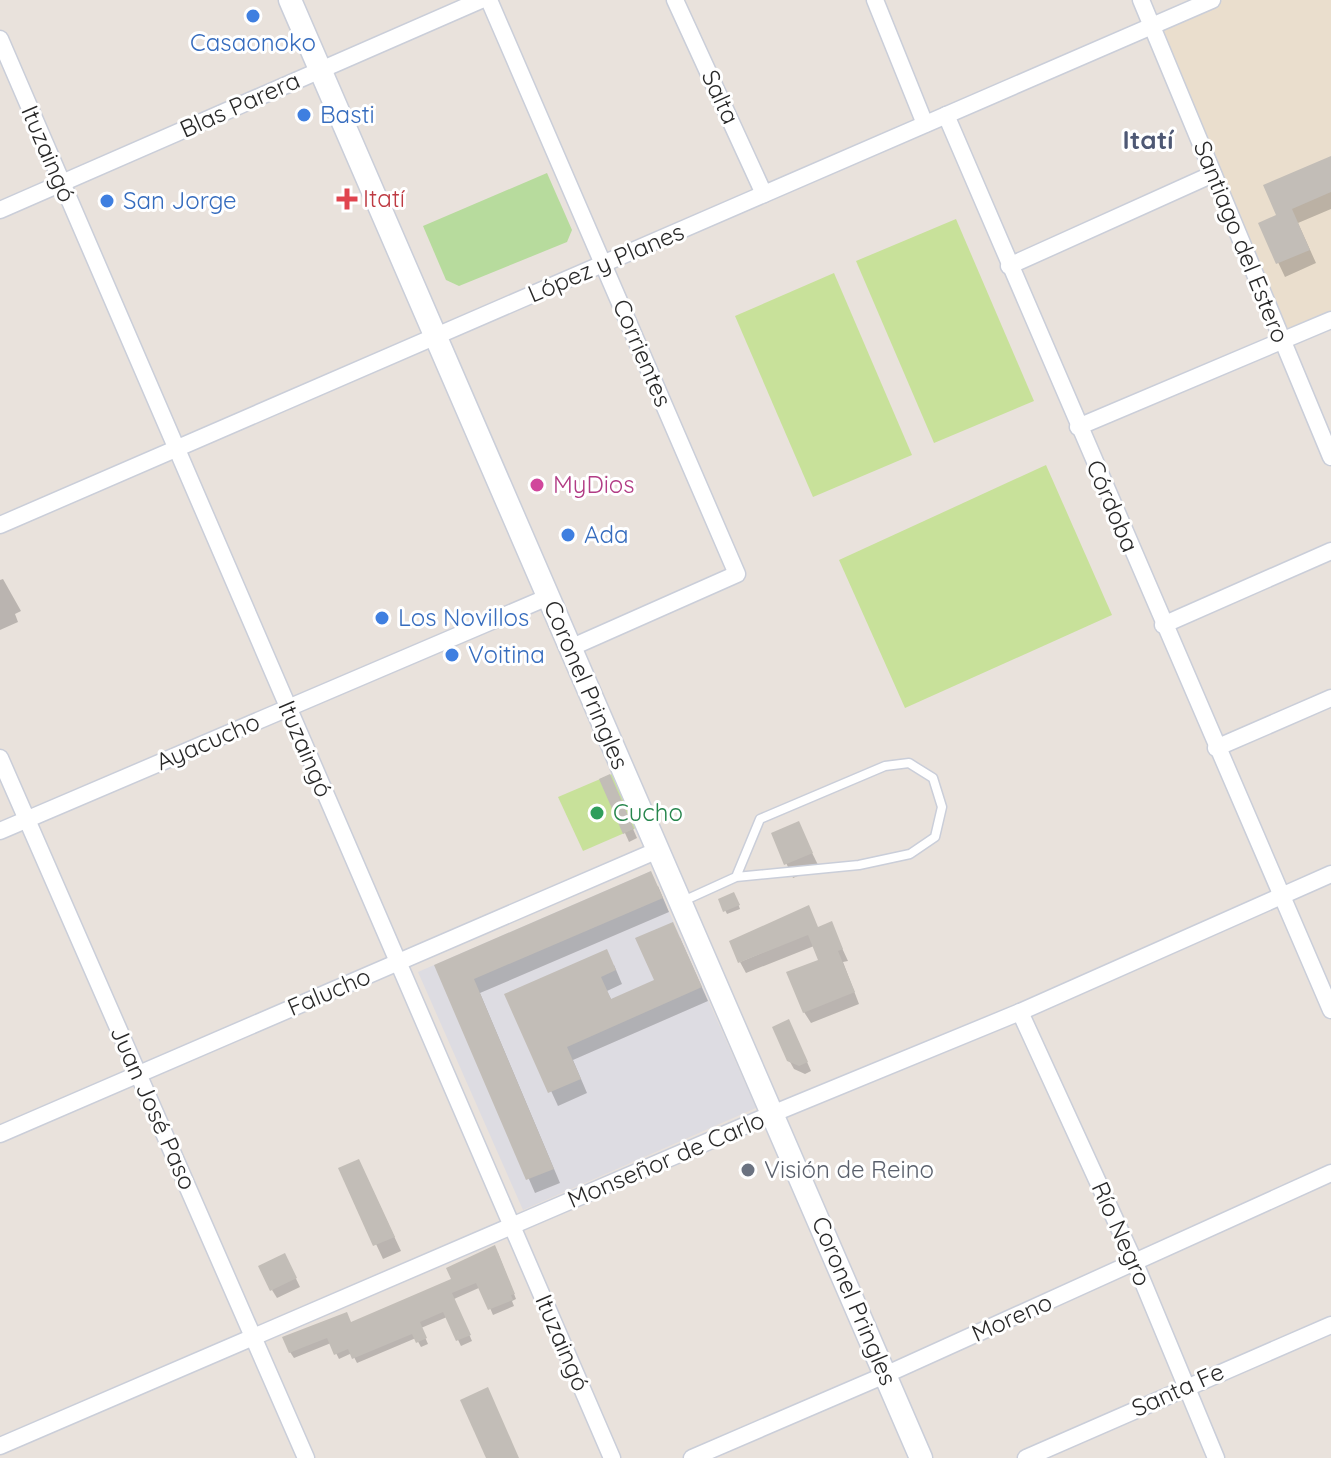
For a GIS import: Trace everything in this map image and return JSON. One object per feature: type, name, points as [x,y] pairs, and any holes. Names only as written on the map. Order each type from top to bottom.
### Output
[{"type":"main road","name":"Coronel Pringles","points":[[290,0],[921,1458]]},
{"type":"street","name":"Blas Parera","points":[[0,210],[481,0]]},
{"type":"street","name":"Corrientes","points":[[489,0],[737,574],[570,648]]},
{"type":"street","name":"Salta","points":[[675,0],[764,194]]},
{"type":"street","points":[[875,0],[925,124]]},
{"type":"street","name":"Santiago del Estero","points":[[1141,0],[1331,457]]},
{"type":"street","name":"López y Planes","points":[[0,525],[1212,0]]},
{"type":"street","name":"Ituzaingó","points":[[0,39],[612,1458]]},
{"type":"street","name":"Córdoba","points":[[946,115],[1331,1010]]},
{"type":"street","points":[[1009,266],[1213,174]]},
{"type":"street","points":[[1078,427],[1331,320]]},
{"type":"street","points":[[1163,625],[1331,551]]},
{"type":"street","name":"Ayacucho","points":[[0,831],[548,597]]},
{"type":"street","points":[[1216,748],[1331,698]]},
{"type":"street","name":"Juan José Paso","points":[[0,758],[306,1458]]},
{"type":"street","name":"Falucho","points":[[0,1134],[658,850]]},
{"type":"street","name":"Monseñor de Carlo","points":[[0,1446],[772,1114],[1020,1012],[1331,874]]},
{"type":"street","name":"Río Negro","points":[[1020,1012],[1135,1263],[1216,1458]]},
{"type":"street","name":"Moreno","points":[[692,1458],[885,1375],[1331,1173]]},
{"type":"street","name":"Santa Fe","points":[[1026,1458],[1185,1386],[1331,1325]]},
{"type":"lane","points":[[680,902],[736,877],[859,865],[910,854],[935,837],[942,807],[933,778],[909,763],[885,766],[760,819],[736,877]]},
{"type":"shaded area","points":[[1223,0],[1331,0],[1331,320],[1282,341],[1152,26]]},
{"type":"shaded area","points":[[651,871],[756,1108],[523,1210],[418,972]]},
{"type":"green space","points":[[547,173],[572,230],[567,242],[459,286],[446,280],[423,226]]},
{"type":"green space","points":[[956,219],[1034,401],[934,443],[856,261]]},
{"type":"green space","points":[[834,273],[912,455],[813,497],[735,316]]},
{"type":"green space","points":[[1046,465],[1112,615],[905,708],[839,560]]},
{"type":"green space","name":"Cucho","points":[[612,774],[636,828],[583,851],[558,797]]},
{"type":"building","points":[[1331,156],[1331,192],[1292,209],[1310,250],[1276,264],[1258,223],[1276,215],[1263,185]]},
{"type":"building","points":[[610,774],[634,829],[623,834],[599,779]]},
{"type":"building","points":[[799,821],[813,853],[784,865],[771,833]]},
{"type":"building","points":[[651,871],[663,898],[474,979],[554,1169],[526,1180],[434,965]]},
{"type":"building","points":[[734,892],[740,905],[723,912],[718,899]]},
{"type":"building","points":[[809,905],[818,927],[832,921],[843,949],[838,951],[855,992],[803,1013],[786,972],[818,960],[808,935],[738,963],[729,941]]},
{"type":"building","points":[[673,922],[702,987],[567,1047],[581,1079],[548,1093],[504,994],[607,949],[616,970],[601,977],[611,999],[654,980],[635,938]]},
{"type":"building","points":[[789,1019],[808,1062],[799,1066],[787,1061],[772,1027]]},
{"type":"building","points":[[359,1159],[395,1237],[373,1246],[338,1168]]},
{"type":"building","points":[[495,1245],[515,1294],[511,1295],[513,1300],[488,1310],[476,1283],[452,1293],[471,1335],[456,1341],[443,1312],[420,1322],[427,1338],[416,1343],[412,1334],[352,1359],[348,1349],[334,1355],[327,1338],[289,1353],[282,1337],[347,1312],[351,1322],[451,1279],[446,1268]]},
{"type":"building","points":[[285,1253],[297,1278],[270,1291],[258,1266]]},
{"type":"building","points":[[488,1387],[519,1458],[486,1458],[460,1400]]},
{"type":"place","name":"Casaonoko","points":[[253,16]]},
{"type":"place","name":"Basti","points":[[304,115]]},
{"type":"place","name":"Itatí","points":[[347,199]]},
{"type":"place","name":"San Jorge","points":[[107,201]]},
{"type":"place","name":"MyDios","points":[[537,485]]},
{"type":"place","name":"Ada","points":[[568,535]]},
{"type":"place","name":"Los Novillos","points":[[382,618]]},
{"type":"place","name":"Voitina","points":[[452,655]]},
{"type":"place","name":"Cucho","points":[[597,813]]},
{"type":"place","name":"Visión de Reino","points":[[748,1170]]},
{"type":"district","name":"Itatí","points":[[1148,140]]}]
